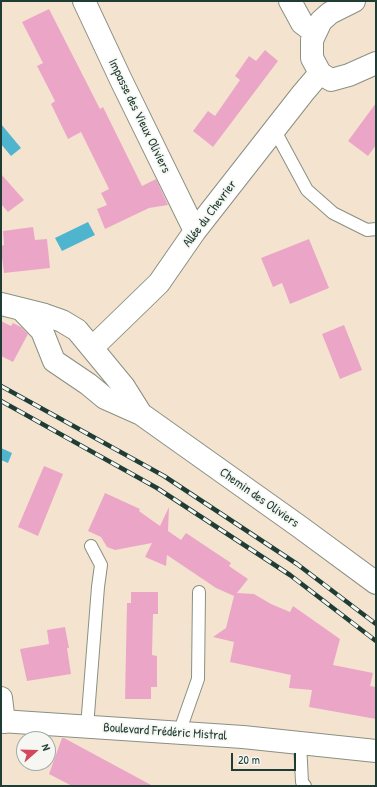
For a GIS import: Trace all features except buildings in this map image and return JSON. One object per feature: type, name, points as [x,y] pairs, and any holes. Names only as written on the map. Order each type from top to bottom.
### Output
[{"type":"street","name":"Impasse des Vieux Oliviers","points":[[84,1],[195,231]]},
{"type":"street","points":[[290,1],[302,23],[315,33]]},
{"type":"street","points":[[354,1],[330,13],[321,21],[312,40],[312,58],[320,73],[331,80],[349,75],[376,64]]},
{"type":"street","name":"Allée du Chevrier","points":[[92,348],[159,283],[195,231],[274,129],[320,73]]},
{"type":"street","name":"Chemin des Oliviers","points":[[11,306],[62,321],[77,330],[124,387],[141,414]]},
{"type":"street","name":"Chemin des Oliviers","points":[[11,306],[42,331],[54,361],[88,384],[105,398],[141,414],[300,526],[376,583]]},
{"type":"street","points":[[1,698],[3,721]]},
{"type":"street","name":"Boulevard Frédéric Mistral","points":[[3,721],[243,737],[376,751]]},
{"type":"lane","points":[[274,129],[307,190],[333,213],[367,230],[376,229]]},
{"type":"lane","points":[[87,727],[101,565],[91,546]]},
{"type":"lane","points":[[179,733],[198,679],[199,592]]},
{"type":"lane","points":[[300,743],[302,782],[305,786]]},
{"type":"water","points":[[1,124],[21,148],[11,156],[1,144]]},
{"type":"water","points":[[88,222],[95,235],[62,251],[55,238]]},
{"type":"water","points":[[1,448],[12,453],[8,463],[1,460]]},
{"type":"railway","points":[[1,386],[164,476],[297,564],[376,624]]},
{"type":"railway","points":[[1,401],[157,488],[290,575],[376,641]]}]
